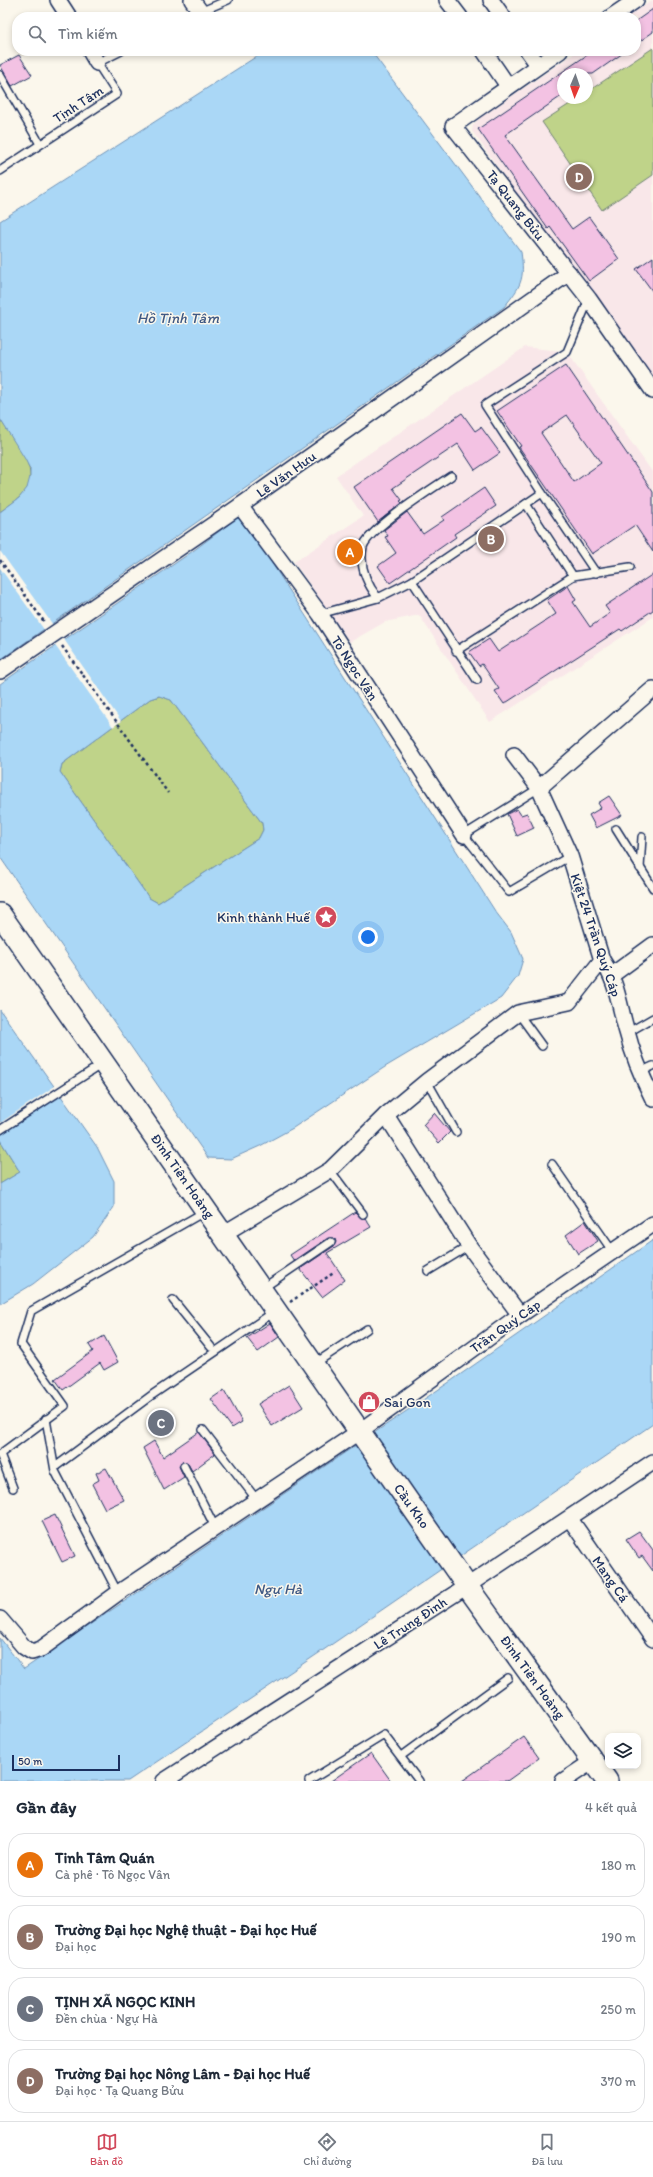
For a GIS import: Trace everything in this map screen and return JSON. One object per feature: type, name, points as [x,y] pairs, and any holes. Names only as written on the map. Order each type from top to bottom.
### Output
[{"type":"main road","name":"Đinh Tiên Hoàng","points":[[0,914],[362,1435]]},
{"type":"main road","name":"Cầu Kho","points":[[362,1435],[462,1579]]},
{"type":"main road","name":"Đinh Tiên Hoàng","points":[[462,1579],[607,1781]]},
{"type":"street","points":[[58,0],[65,12]]},
{"type":"street","points":[[448,0],[456,12]]},
{"type":"street","points":[[491,0],[499,12]]},
{"type":"street","points":[[617,12],[627,3]]},
{"type":"street","points":[[487,56],[508,86]]},
{"type":"street","points":[[532,56],[538,65]]},
{"type":"street","name":"Tạ Quang Bửu","points":[[552,56],[453,126],[569,273],[653,391]]},
{"type":"street","name":"Lê Văn Hưu","points":[[0,672],[240,506],[569,273]]},
{"type":"street","name":"Tô Ngọc Vân","points":[[240,506],[320,614],[464,834]]},
{"type":"street","points":[[539,788],[653,689]]},
{"type":"street","name":"Kiệt 24 Trần Quý Cáp","points":[[514,755],[539,788],[551,818],[570,856],[602,960],[612,974],[627,1033],[646,1069],[653,1099]]},
{"type":"street","points":[[612,974],[653,945]]},
{"type":"street","points":[[223,1234],[330,1170],[386,1115],[427,1081],[518,1014],[569,1002],[602,960]]},
{"type":"street","points":[[386,1115],[469,1246],[520,1315]]},
{"type":"street","name":"Trần Quý Cáp","points":[[362,1435],[520,1315],[653,1224]]},
{"type":"street","points":[[0,1619],[24,1647],[32,1652],[41,1649],[118,1593],[216,1529],[256,1500],[362,1435]]},
{"type":"street","name":"Lê Trung Đình","points":[[164,1781],[462,1579],[570,1519],[653,1462]]},
{"type":"street","name":"Mang Cá","points":[[570,1519],[653,1639]]},
{"type":"street","points":[[563,1781],[593,1761]]},
{"type":"lane","points":[[193,9],[228,0]]},
{"type":"lane","name":"Tịnh Tâm","points":[[0,171],[117,94],[93,57]]},
{"type":"lane","points":[[0,75],[40,144]]},
{"type":"lane","points":[[589,300],[567,352],[485,405],[596,574]]},
{"type":"lane","points":[[378,598],[367,583],[362,559],[363,546],[384,522],[451,476]]},
{"type":"lane","points":[[320,614],[378,598],[412,581],[542,493]]},
{"type":"lane","points":[[526,504],[573,576]]},
{"type":"lane","points":[[456,651],[573,576],[596,574],[630,567]]},
{"type":"lane","points":[[412,581],[476,680]]},
{"type":"lane","points":[[539,788],[464,834],[509,892],[570,856]]},
{"type":"lane","points":[[616,829],[653,888]]},
{"type":"lane","points":[[640,869],[642,837]]},
{"type":"lane","points":[[518,1014],[542,1046]]},
{"type":"lane","points":[[627,1033],[653,1018]]},
{"type":"lane","points":[[0,1130],[67,1085],[104,1063]]},
{"type":"lane","points":[[427,1081],[456,1132]]},
{"type":"lane","points":[[552,1164],[613,1252]]},
{"type":"lane","points":[[330,1170],[363,1214]]},
{"type":"lane","points":[[13,1488],[0,1454],[65,1406],[21,1344],[31,1311],[206,1210]]},
{"type":"lane","points":[[261,1290],[331,1242]]},
{"type":"lane","points":[[428,1271],[469,1246]]},
{"type":"lane","points":[[173,1300],[211,1347]]},
{"type":"lane","points":[[55,1467],[152,1396],[276,1311]]},
{"type":"lane","points":[[313,1364],[367,1329]]},
{"type":"lane","points":[[46,1419],[55,1467],[118,1593]]},
{"type":"lane","points":[[204,1430],[256,1500]]},
{"type":"lane","points":[[184,1466],[216,1529]]},
{"type":"lane","points":[[401,1756],[508,1678]]},
{"type":"lane","points":[[310,1781],[384,1735],[419,1781]]},
{"type":"path","points":[[0,560],[44,622]]},
{"type":"path","points":[[74,663],[168,793]]},
{"type":"path","points":[[276,1311],[335,1272]]},
{"type":"shaded area","points":[[653,0],[653,379],[580,274],[538,223],[472,131],[473,125],[480,118],[571,56],[641,56],[641,12],[635,12]]},
{"type":"shaded area","points":[[525,347],[567,352],[653,473],[653,617],[490,722],[419,615],[385,622],[350,642],[294,562],[363,516],[336,476]]},
{"type":"green space","points":[[653,48],[653,175],[602,210],[542,122],[570,104],[593,104],[593,88]]},
{"type":"green space","points":[[0,419],[22,452],[29,470],[30,478],[28,487],[22,495],[0,512]]},
{"type":"green space","points":[[160,696],[171,700],[262,823],[263,830],[259,838],[158,903],[149,898],[60,772],[62,764],[150,699]]},
{"type":"green space","points":[[0,1140],[20,1172],[0,1184]]},
{"type":"water","name":"Hồ Tịnh Tâm","points":[[257,56],[375,56],[521,252],[522,276],[518,288],[504,307],[0,660],[0,512],[19,498],[27,488],[30,477],[30,469],[0,419],[0,221]]},
{"type":"water","points":[[238,517],[268,557],[495,911],[511,932],[523,959],[518,976],[501,998],[385,1067],[293,1128],[260,1146],[231,1159],[208,1158],[0,857],[0,684],[193,551]],"holes":[[[159,696],[171,700],[262,823],[263,830],[259,838],[158,903],[149,898],[60,772],[62,764],[150,699]]]},
{"type":"water","points":[[0,1010],[97,1147],[114,1181],[114,1207],[93,1237],[33,1284],[0,1304],[0,1184],[20,1172],[0,1140]]},
{"type":"water","name":"Ngự Hà","points":[[653,1240],[653,1424],[322,1651],[128,1781],[0,1781],[0,1638],[24,1669],[451,1381]]},
{"type":"pier","points":[[0,551],[53,625],[45,631],[0,568]]},
{"type":"pier","points":[[63,638],[121,721],[113,727],[54,644]]},
{"type":"pier","points":[[55,1086],[61,1094],[0,1135],[0,1123]]},
{"type":"building","points":[[653,9],[653,32],[641,40],[641,17]]},
{"type":"building","points":[[20,56],[32,75],[12,86],[0,65]]},
{"type":"building","points":[[586,56],[619,56],[593,74],[593,68],[568,68]]},
{"type":"building","points":[[557,75],[557,99],[505,135],[572,229],[589,217],[619,259],[589,281],[550,227],[548,229],[478,129]]},
{"type":"building","points":[[653,257],[653,292],[636,269]]},
{"type":"building","points":[[566,365],[653,492],[653,552],[635,525],[592,554],[519,447],[521,446],[497,411]],"holes":[[[567,415],[601,463],[574,482],[541,433]]]},
{"type":"building","points":[[462,413],[475,431],[481,427],[500,453],[475,470],[458,444],[393,488],[402,500],[400,501],[402,503],[378,522],[354,487]]},
{"type":"building","points":[[484,488],[496,506],[454,534],[456,537],[390,583],[378,566],[396,553],[385,537],[388,536],[384,530],[407,512],[423,534],[444,520],[442,517]]},
{"type":"building","points":[[653,574],[653,610],[622,631],[620,629],[504,704],[495,691],[499,689],[482,664],[479,666],[469,652],[489,639],[498,652],[556,614],[547,600],[568,586],[576,600],[573,602],[590,627],[610,613],[605,606]]},
{"type":"building","points":[[609,796],[622,815],[596,828],[589,815],[601,808],[598,803]]},
{"type":"building","points":[[517,809],[521,815],[527,813],[534,828],[517,836],[507,814]]},
{"type":"building","points":[[434,1113],[450,1132],[439,1143],[423,1125]]},
{"type":"building","points":[[355,1212],[361,1218],[365,1218],[371,1227],[327,1253],[345,1280],[322,1297],[300,1269],[334,1246],[336,1242],[335,1239],[328,1238],[294,1261],[290,1255]]},
{"type":"building","points":[[585,1221],[598,1241],[578,1254],[566,1235]]},
{"type":"building","points":[[270,1323],[279,1337],[258,1352],[247,1338]]},
{"type":"building","points":[[104,1336],[118,1362],[104,1370],[100,1363],[63,1390],[55,1379],[93,1351],[89,1345]]},
{"type":"building","points":[[289,1385],[303,1407],[272,1426],[258,1404]]},
{"type":"building","points":[[224,1390],[242,1422],[232,1428],[211,1399]]},
{"type":"building","points":[[199,1432],[215,1454],[192,1471],[187,1462],[181,1462],[179,1466],[184,1477],[164,1490],[143,1448],[154,1441],[163,1457]]},
{"type":"building","points":[[106,1468],[124,1500],[105,1509],[92,1484],[99,1480],[96,1473]]},
{"type":"building","points":[[55,1515],[75,1556],[62,1562],[42,1521]]},
{"type":"building","points":[[639,1531],[653,1550],[653,1571],[642,1556],[639,1558],[626,1539]]},
{"type":"building","points":[[524,1737],[539,1758],[507,1781],[462,1781]]},
{"type":"building","points":[[371,1753],[391,1781],[331,1781]]},
{"type":"place","name":"Trường Đại học Nông Lâm - Đại học Huế","points":[[579,177]]},
{"type":"place","name":"Trường Đại học Nghệ thuật - Đại học Huế","points":[[491,539]]},
{"type":"place","name":"Tinh Tâm Quán","points":[[350,552]]},
{"type":"place","name":"Kinh thành Huế","points":[[326,917]]},
{"type":"place","name":"Sai Gon","points":[[369,1402]]},
{"type":"place","name":"TỊNH XÃ NGỌC KINH","points":[[161,1423]]}]
